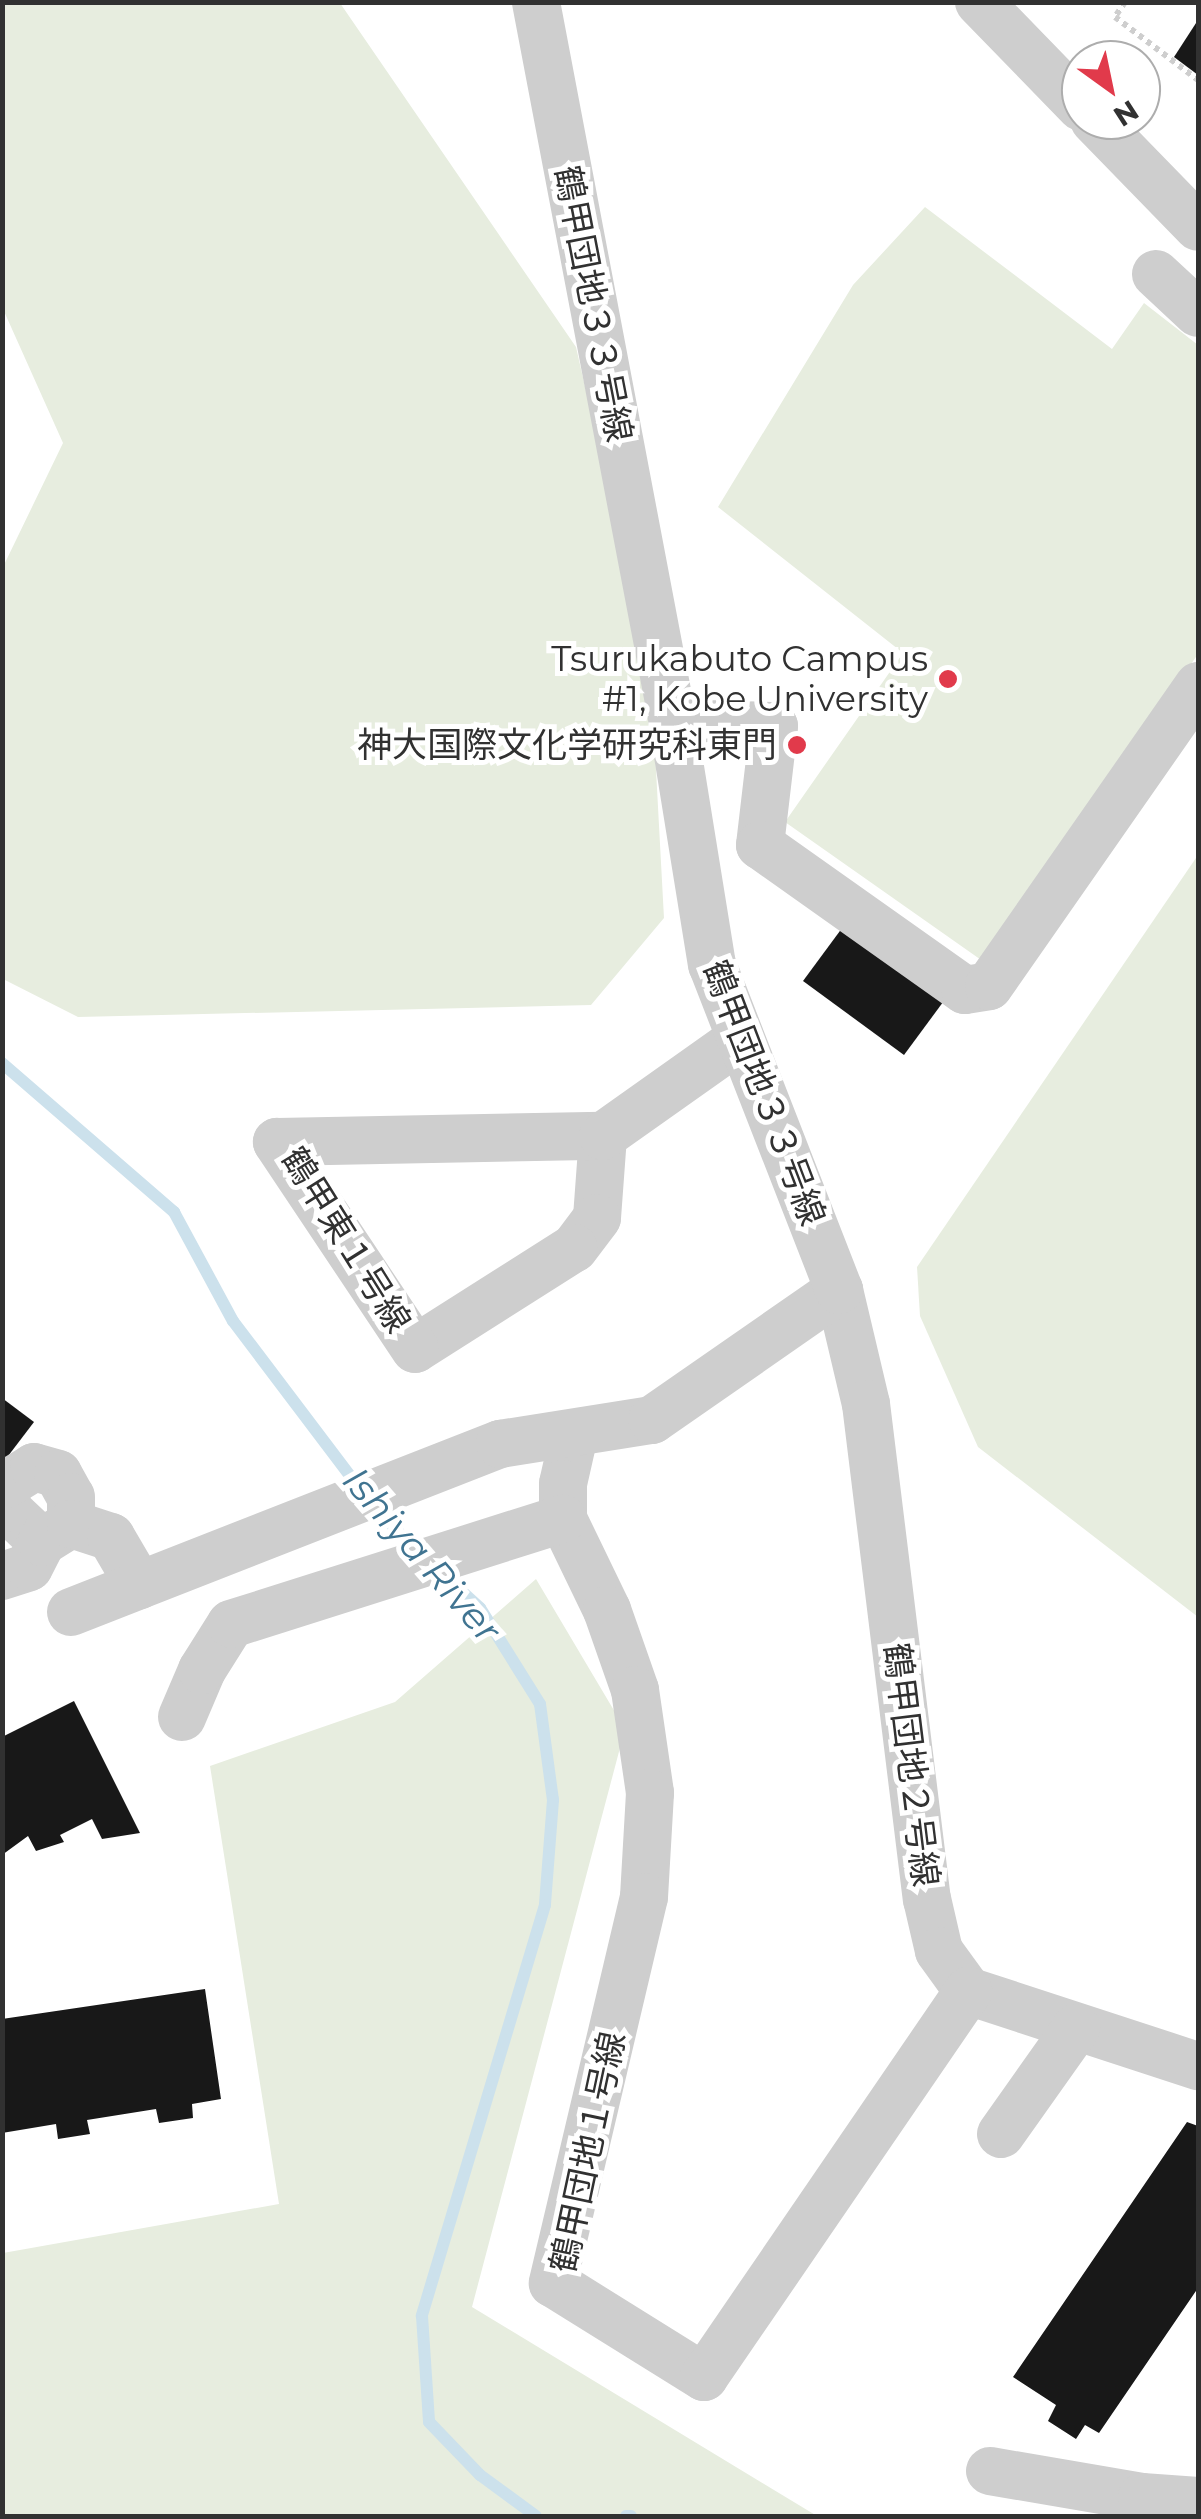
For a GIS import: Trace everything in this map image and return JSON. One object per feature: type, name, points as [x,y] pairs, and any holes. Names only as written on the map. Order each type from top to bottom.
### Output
[{"type":"street","name":"鶴甲団地３３号線","points":[[536,2],[673,723],[712,966],[839,1290]]},
{"type":"street","points":[[979,2],[1061,86]]},
{"type":"street","points":[[1113,140],[1198,227]]},
{"type":"street","points":[[1156,274],[1198,313]]},
{"type":"street","points":[[673,723],[774,726],[760,845],[965,990],[988,986],[1198,686]]},
{"type":"street","points":[[603,1136],[740,1039]]},
{"type":"street","name":"鶴甲東１号線","points":[[603,1136],[597,1218],[574,1248],[415,1348],[277,1142],[603,1136]]},
{"type":"street","points":[[71,1612],[500,1444],[652,1420],[839,1290]]},
{"type":"street","name":"鶴甲団地２号線","points":[[839,1290],[866,1404],[928,1899],[938,1951],[968,1991]]},
{"type":"street","points":[[182,1718],[202,1670],[250,1618],[562,1519],[563,1484],[557,1436]]},
{"type":"street","name":"鶴甲団地１号線","points":[[562,1519],[607,1610],[636,1690],[650,1793],[644,1897],[554,2283],[704,2377],[968,1991]]},
{"type":"street","points":[[2,1576],[29,1567],[56,1532],[111,1536],[140,1585]]},
{"type":"street","points":[[217,1554],[250,1618]]},
{"type":"street","points":[[968,1991],[1198,2066]]},
{"type":"street","points":[[1001,2134],[1076,2028]]},
{"type":"street","points":[[990,2472],[1142,2497],[1198,2500]]},
{"type":"path","points":[[1125,2],[1115,17],[1198,80]]},
{"type":"shaded area","points":[[3,3],[340,3],[576,347],[651,677],[664,918],[591,1005],[78,1017],[3,979],[2,569],[63,443],[3,309]]},
{"type":"shaded area","points":[[925,207],[1112,349],[1144,303],[1198,345],[1198,654],[984,962],[785,822],[903,653],[718,507],[853,285]]},
{"type":"shaded area","points":[[1198,855],[1198,1617],[978,1447],[920,1316],[917,1267]]},
{"type":"shaded area","points":[[536,1579],[625,1729],[472,2307],[817,2516],[3,2516],[3,2253],[279,2204],[210,1766],[395,1702]]},
{"type":"building","points":[[1198,20],[1198,75],[1174,57]]},
{"type":"building","points":[[848,920],[949,994],[904,1055],[803,981]]},
{"type":"building","points":[[2,1398],[34,1422],[2,1464]]},
{"type":"building","points":[[74,1701],[140,1833],[102,1839],[92,1819],[60,1835],[64,1842],[36,1851],[28,1836],[2,1855],[2,1737]]},
{"type":"building","points":[[205,1989],[221,2099],[192,2104],[193,2118],[159,2123],[156,2109],[87,2120],[90,2134],[58,2139],[56,2124],[2,2133],[2,2019]]},
{"type":"building","points":[[1187,2122],[1198,2126],[1198,2288],[1099,2433],[1085,2425],[1076,2439],[1048,2421],[1056,2405],[1013,2377]]},
{"type":"waterway","name":"Ishiya River","points":[[2,1063],[174,1212],[233,1321],[361,1490]]},
{"type":"waterway","name":"Ishiya River","points":[[373,1506],[418,1552]]},
{"type":"waterway","name":"Ishiya River","points":[[437,1569],[480,1608],[540,1704],[553,1800],[545,1905],[422,2316],[429,2422],[480,2475],[536,2516]]},
{"type":"waterway","name":"Ishiya River","points":[[626,2516],[631,2516]]},
{"type":"place","name":"Tsurukabuto Campus #1, Kobe University","points":[[948,679]]},
{"type":"place","name":"神大国際文化学研究科東門","points":[[797,745]]}]
